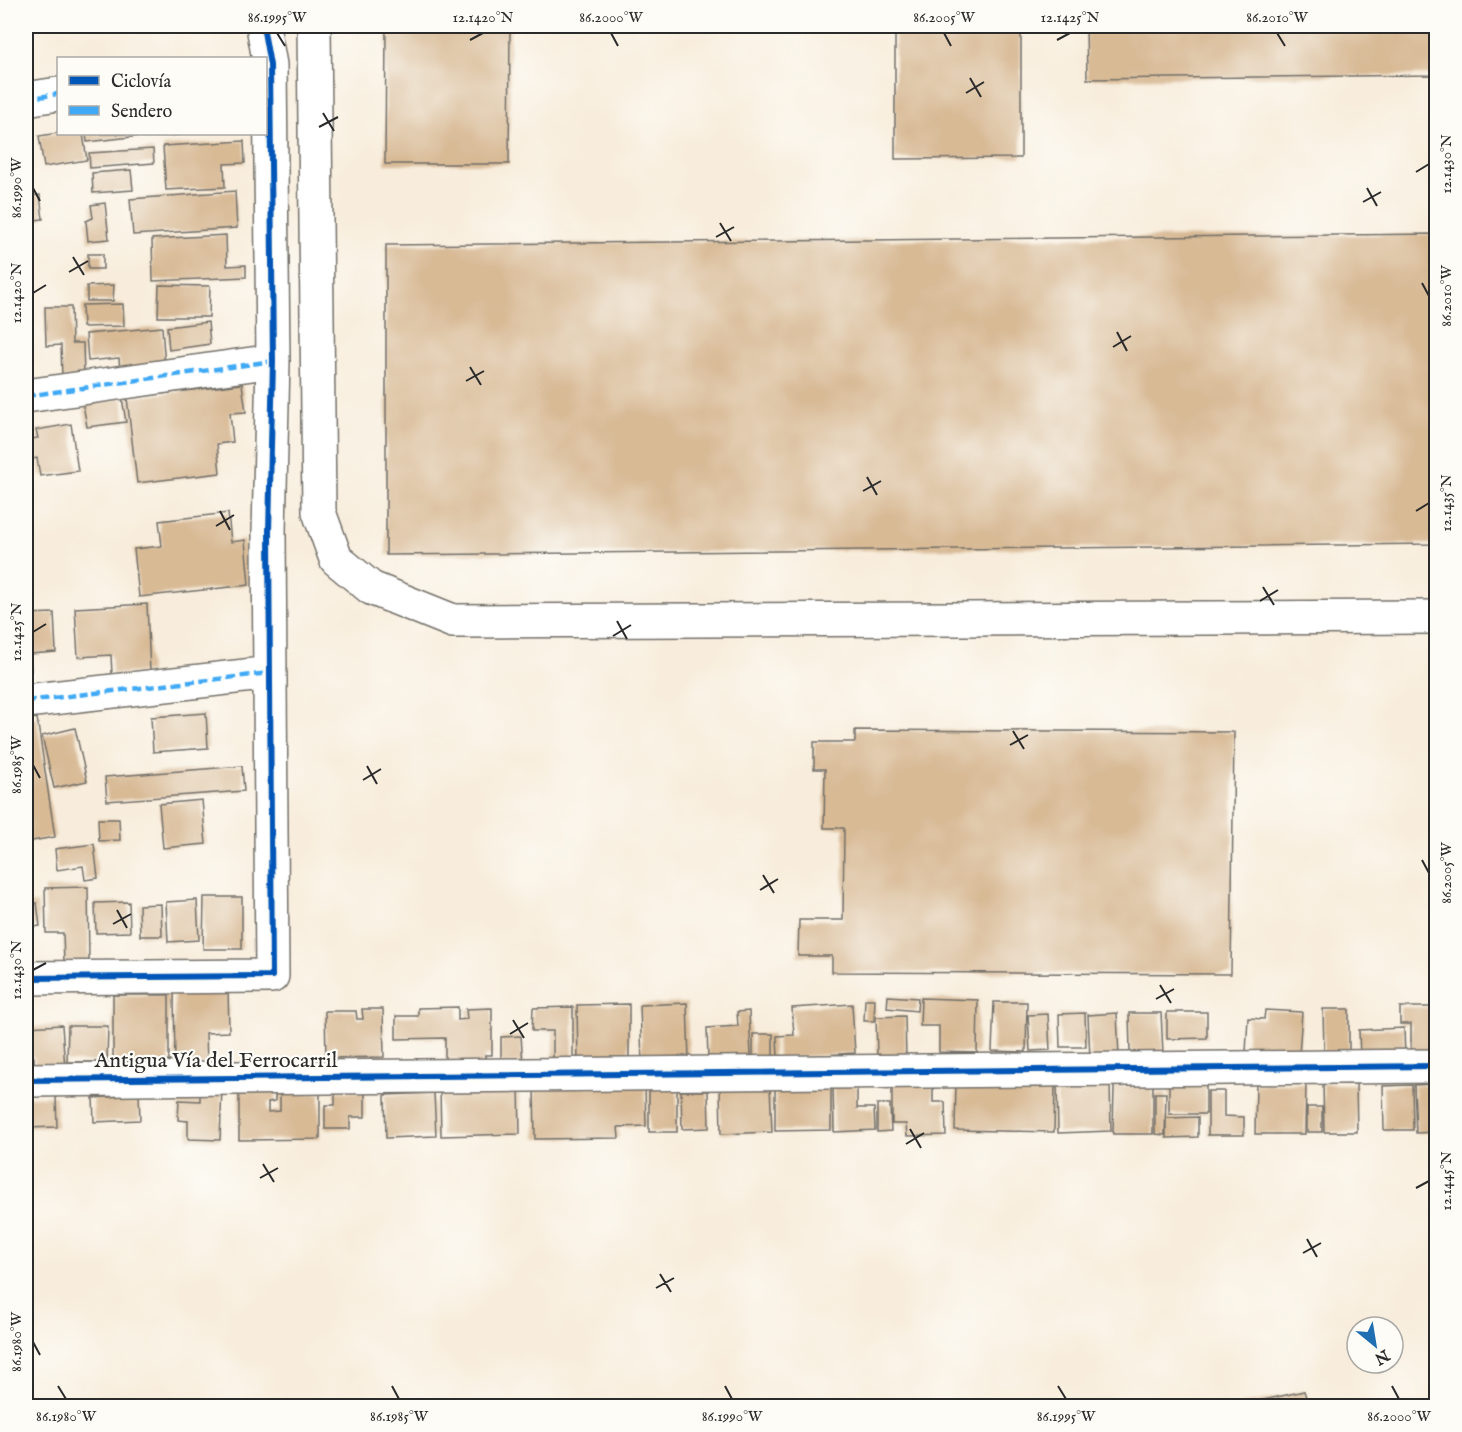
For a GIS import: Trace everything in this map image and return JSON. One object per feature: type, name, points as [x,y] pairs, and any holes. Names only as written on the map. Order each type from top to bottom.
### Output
[{"type":"street","points":[[263,26],[267,57]]},
{"type":"street","points":[[314,26],[319,512],[336,559],[371,588],[453,621],[1437,617]]},
{"type":"street","points":[[26,978],[272,976],[269,532],[273,361],[268,66]]},
{"type":"street","points":[[26,99],[57,94]]},
{"type":"street","points":[[26,396],[273,361]]},
{"type":"street","points":[[26,701],[270,673]]},
{"type":"street","name":"Antigua Vía del Ferrocarril","points":[[26,1080],[1437,1066]]},
{"type":"building","points":[[386,26],[510,26],[509,164],[385,164]]},
{"type":"building","points":[[895,26],[1021,26],[1021,158],[895,159]]},
{"type":"building","points":[[1086,26],[1436,26],[1436,75],[1087,79]]},
{"type":"building","points":[[57,133],[57,135],[83,135],[87,160],[44,167],[39,136]]},
{"type":"building","points":[[86,135],[140,135],[140,136],[87,142]]},
{"type":"building","points":[[145,135],[178,135],[145,138]]},
{"type":"building","points":[[244,141],[245,163],[224,164],[225,187],[166,190],[163,146]]},
{"type":"building","points":[[153,149],[154,163],[90,168],[89,153]]},
{"type":"building","points":[[131,170],[133,190],[93,193],[92,173]]},
{"type":"building","points":[[235,191],[237,228],[133,235],[130,199]]},
{"type":"building","points":[[40,195],[43,219],[26,221],[26,196]]},
{"type":"building","points":[[105,203],[109,239],[88,241],[86,221],[93,218],[91,205]]},
{"type":"building","points":[[1436,234],[1436,544],[386,555],[386,245]]},
{"type":"building","points":[[226,235],[227,266],[246,265],[246,277],[153,281],[152,239]]},
{"type":"building","points":[[88,254],[103,254],[103,269],[88,269]]},
{"type":"building","points":[[114,285],[113,301],[87,301],[87,286]]},
{"type":"building","points":[[159,285],[210,286],[209,317],[158,317]]},
{"type":"building","points":[[123,304],[124,326],[83,327],[82,305]]},
{"type":"building","points":[[45,307],[71,307],[72,343],[83,343],[84,377],[62,378],[61,345],[46,346]]},
{"type":"building","points":[[208,322],[210,344],[169,350],[167,327]]},
{"type":"building","points":[[162,327],[165,366],[120,370],[119,358],[88,361],[86,334]]},
{"type":"building","points":[[242,384],[246,412],[230,413],[233,442],[217,444],[220,473],[137,483],[127,398]]},
{"type":"building","points":[[122,398],[126,422],[87,427],[83,404]]},
{"type":"building","points":[[71,424],[78,471],[40,476],[37,458],[26,460],[26,440],[38,438],[36,430]]},
{"type":"building","points":[[228,513],[231,542],[245,540],[249,585],[139,597],[134,549],[162,546],[159,521]]},
{"type":"building","points":[[147,604],[150,672],[112,674],[111,655],[78,657],[75,608]]},
{"type":"building","points":[[54,613],[56,652],[30,654],[31,671],[26,671],[26,614]]},
{"type":"building","points":[[206,713],[208,748],[153,752],[151,717]]},
{"type":"building","points":[[37,718],[55,837],[26,842],[26,720]]},
{"type":"building","points":[[75,728],[87,781],[54,788],[42,736]]},
{"type":"building","points":[[855,730],[1234,732],[1231,974],[832,972],[832,956],[798,956],[799,920],[843,920],[844,828],[824,828],[825,769],[814,769],[814,742],[855,742]]},
{"type":"building","points":[[242,766],[244,791],[107,801],[105,777]]},
{"type":"building","points":[[202,800],[206,844],[163,848],[159,804]]},
{"type":"building","points":[[98,819],[119,819],[120,840],[99,841]]},
{"type":"building","points":[[94,844],[98,878],[85,880],[83,866],[57,870],[55,849]]},
{"type":"building","points":[[88,887],[89,962],[64,962],[63,933],[46,933],[45,888]]},
{"type":"building","points":[[204,897],[242,897],[242,949],[203,949]]},
{"type":"building","points":[[197,900],[199,940],[168,942],[166,902]]},
{"type":"building","points":[[129,902],[130,932],[96,933],[95,903]]},
{"type":"building","points":[[37,903],[40,926],[26,928],[26,904]]},
{"type":"building","points":[[161,904],[162,936],[140,936],[139,905]]},
{"type":"building","points":[[228,990],[229,1032],[206,1033],[207,1064],[175,1065],[174,991]]},
{"type":"building","points":[[113,995],[169,995],[169,1066],[113,1066]]},
{"type":"building","points":[[888,996],[918,998],[917,1011],[887,1008]]},
{"type":"building","points":[[921,998],[978,1000],[977,1053],[939,1052],[939,1026],[920,1026]]},
{"type":"building","points":[[865,999],[875,999],[874,1021],[864,1021]]},
{"type":"building","points":[[994,1002],[1027,1002],[1026,1052],[992,1051]]},
{"type":"building","points":[[687,1003],[689,1060],[642,1062],[640,1005]]},
{"type":"building","points":[[629,1004],[629,1061],[578,1062],[577,1005]]},
{"type":"building","points":[[852,1004],[855,1053],[778,1058],[777,1036],[794,1035],[792,1008]]},
{"type":"building","points":[[458,1007],[458,1020],[467,1019],[466,1009],[492,1008],[492,1055],[485,1055],[485,1068],[445,1060],[445,1038],[396,1039],[396,1016],[418,1016],[418,1008]]},
{"type":"building","points":[[573,1007],[573,1062],[553,1062],[553,1031],[532,1031],[533,1008]]},
{"type":"building","points":[[1400,1007],[1436,1007],[1436,1057],[1411,1057],[1411,1024],[1400,1024]]},
{"type":"building","points":[[362,1009],[383,1009],[384,1057],[326,1058],[325,1011],[356,1011],[357,1019],[363,1019]]},
{"type":"building","points":[[1323,1009],[1349,1009],[1349,1053],[1324,1053]]},
{"type":"building","points":[[1265,1010],[1302,1012],[1299,1055],[1246,1052],[1248,1018],[1264,1019]]},
{"type":"building","points":[[749,1011],[751,1057],[708,1059],[707,1028],[738,1026],[737,1012]]},
{"type":"building","points":[[1167,1012],[1207,1012],[1207,1038],[1167,1039]]},
{"type":"building","points":[[1085,1013],[1086,1047],[1060,1047],[1059,1014]]},
{"type":"building","points":[[1117,1013],[1119,1058],[1090,1059],[1088,1015]]},
{"type":"building","points":[[1129,1013],[1161,1013],[1163,1053],[1130,1053]]},
{"type":"building","points":[[1048,1014],[1050,1050],[1030,1051],[1028,1015]]},
{"type":"building","points":[[905,1016],[906,1058],[877,1058],[876,1017]]},
{"type":"building","points":[[62,1025],[65,1069],[35,1071],[34,1057],[26,1057],[26,1027]]},
{"type":"building","points":[[68,1026],[108,1026],[107,1062],[67,1062]]},
{"type":"building","points":[[1404,1028],[1405,1057],[1360,1058],[1359,1030]]},
{"type":"building","points":[[753,1034],[773,1034],[773,1058],[753,1058]]},
{"type":"building","points":[[521,1036],[523,1064],[501,1064],[501,1037]]},
{"type":"building","points":[[892,1080],[933,1087],[933,1102],[945,1102],[946,1135],[907,1136],[906,1124],[892,1124]]},
{"type":"building","points":[[1206,1081],[1206,1114],[1169,1114],[1169,1082]]},
{"type":"building","points":[[956,1082],[1055,1083],[1054,1132],[955,1130]]},
{"type":"building","points":[[1110,1083],[1111,1131],[1058,1133],[1057,1085]]},
{"type":"building","points":[[1256,1084],[1306,1084],[1305,1134],[1255,1134]]},
{"type":"building","points":[[1323,1084],[1356,1084],[1357,1132],[1324,1132]]},
{"type":"building","points":[[1436,1084],[1436,1132],[1416,1133],[1414,1085]]},
{"type":"building","points":[[645,1085],[646,1126],[618,1127],[619,1138],[535,1139],[534,1088]]},
{"type":"building","points":[[833,1085],[857,1085],[857,1108],[874,1108],[875,1130],[834,1132]]},
{"type":"building","points":[[1153,1085],[1153,1134],[1113,1134],[1114,1086]]},
{"type":"building","points":[[1412,1085],[1413,1130],[1384,1130],[1383,1086]]},
{"type":"building","points":[[200,1086],[222,1087],[220,1140],[188,1139],[188,1121],[178,1120],[179,1100],[200,1101]]},
{"type":"building","points":[[770,1086],[772,1132],[721,1134],[720,1088]]},
{"type":"building","points":[[775,1086],[831,1086],[831,1130],[775,1131]]},
{"type":"building","points":[[275,1087],[275,1101],[268,1102],[268,1112],[280,1111],[280,1093],[320,1093],[320,1139],[239,1140],[239,1088]]},
{"type":"building","points":[[519,1087],[520,1134],[441,1136],[440,1089]]},
{"type":"building","points":[[649,1089],[677,1089],[677,1132],[649,1132]]},
{"type":"building","points":[[335,1091],[365,1092],[365,1117],[350,1117],[350,1129],[325,1129],[325,1105],[335,1105]]},
{"type":"building","points":[[681,1091],[708,1091],[709,1128],[682,1129]]},
{"type":"building","points":[[1208,1091],[1224,1091],[1224,1116],[1244,1117],[1244,1135],[1208,1135]]},
{"type":"building","points":[[434,1093],[436,1136],[386,1138],[385,1095]]},
{"type":"building","points":[[1155,1093],[1166,1093],[1165,1135],[1155,1134]]},
{"type":"building","points":[[139,1095],[140,1120],[94,1122],[93,1098]]},
{"type":"building","points":[[56,1096],[57,1127],[26,1128],[26,1097]]},
{"type":"building","points":[[877,1104],[890,1104],[891,1131],[877,1132]]},
{"type":"building","points":[[1307,1107],[1322,1107],[1322,1132],[1307,1132]]},
{"type":"building","points":[[1198,1117],[1198,1137],[1166,1138],[1166,1118]]},
{"type":"building","points":[[1304,1391],[1309,1406],[1237,1406]]},
{"type":"marked path","points":[[26,99],[57,94]]},
{"type":"marked path","points":[[26,396],[273,361]]},
{"type":"marked path","points":[[26,701],[270,673]]},
{"type":"cycle path","points":[[26,978],[272,976],[269,532],[273,361],[270,65],[263,26]]},
{"type":"cycle path","points":[[26,1080],[1436,1066]]}]
